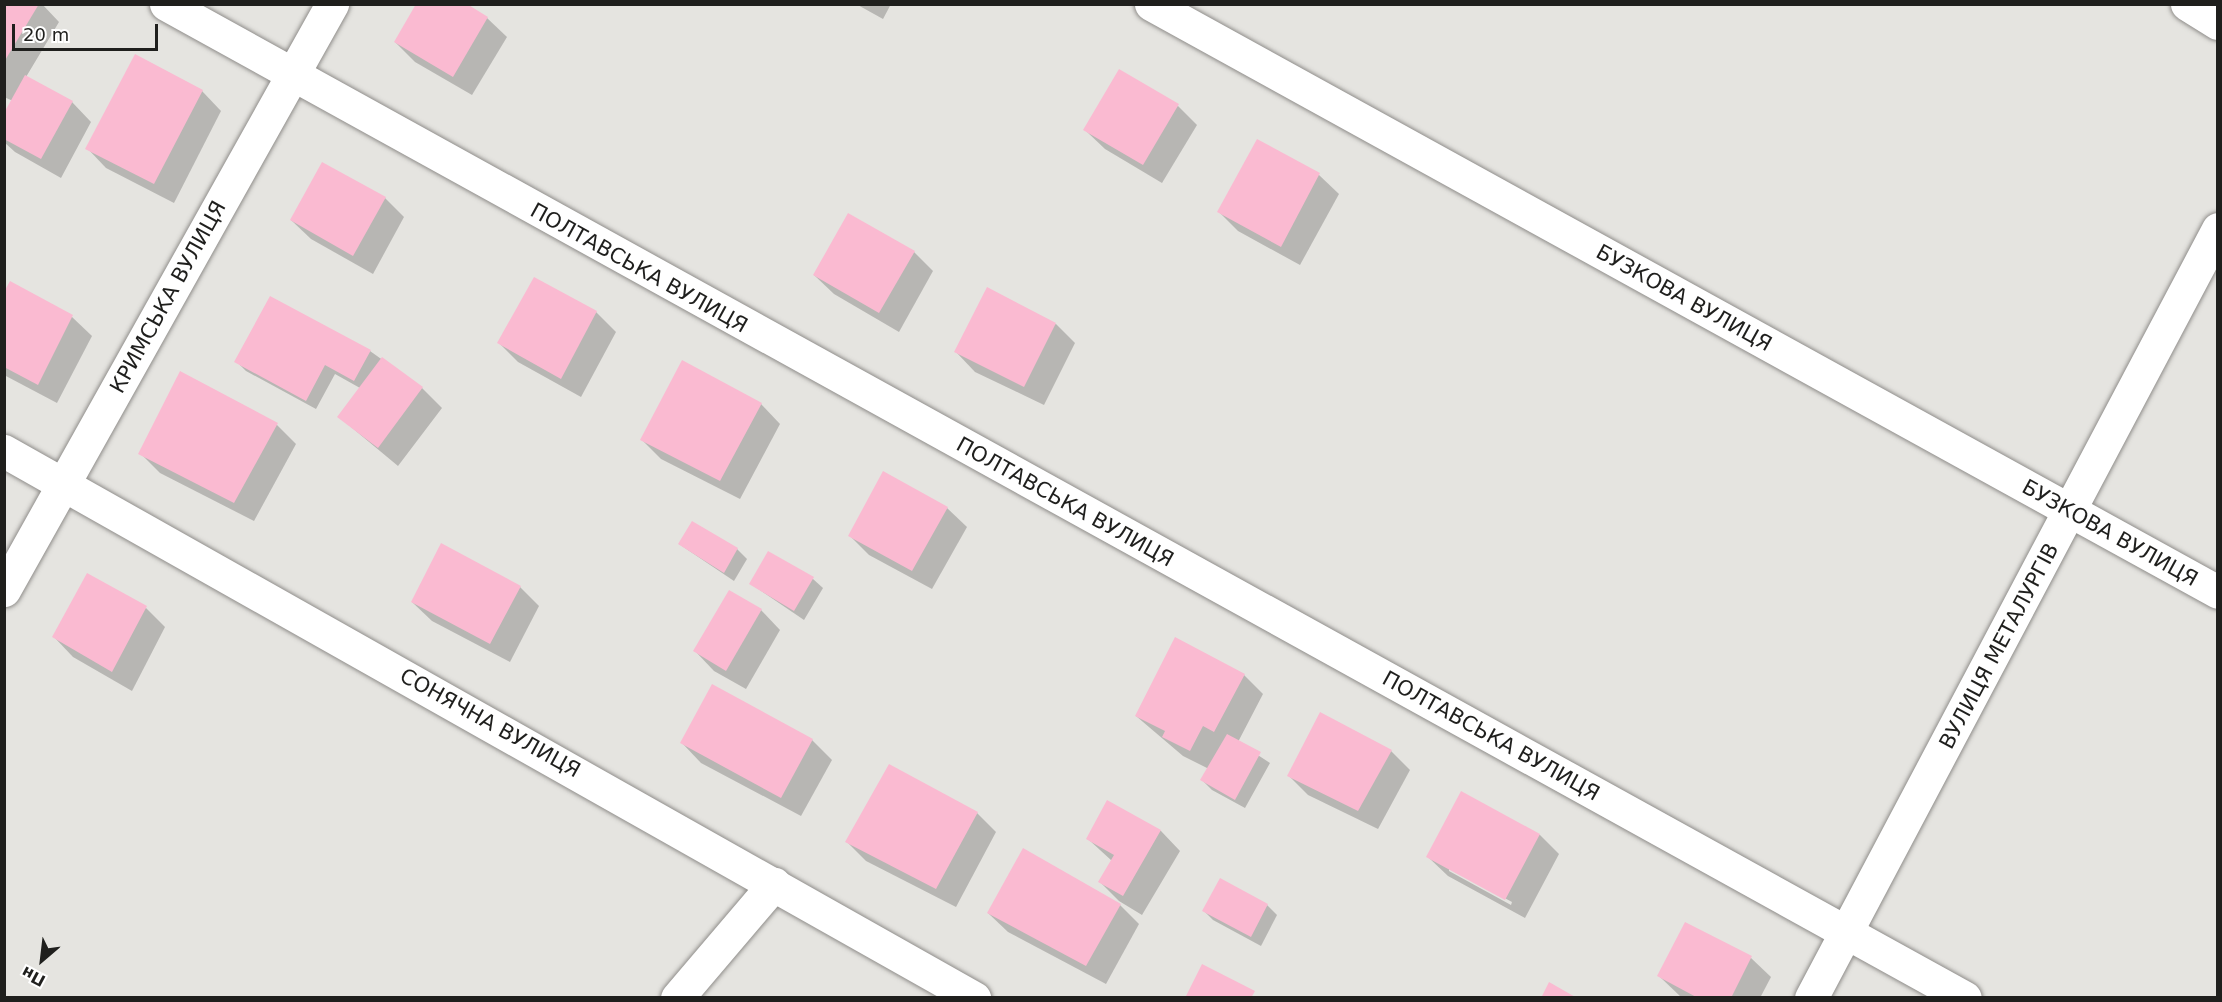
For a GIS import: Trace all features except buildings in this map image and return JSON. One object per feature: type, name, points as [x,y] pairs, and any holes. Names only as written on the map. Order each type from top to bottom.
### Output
[{"type":"street","name":"ПОЛТАВСЬКА ВУЛИЦЯ","points":[[166,4],[292,76],[1965,998]]},
{"type":"street","name":"КРИМСЬКА ВУЛИЦЯ","points":[[4,590],[332,4]]},
{"type":"street","name":"БУЗКОВА ВУЛИЦЯ","points":[[1151,4],[2217,592]]},
{"type":"street","points":[[2187,4],[2217,23]]},
{"type":"street","name":"ВУЛИЦЯ МЕТАЛУРГІВ","points":[[1812,998],[2217,228]]},
{"type":"street","name":"СОНЯЧНА ВУЛИЦЯ","points":[[4,451],[974,998]]},
{"type":"street","points":[[677,998],[774,884]]}]
